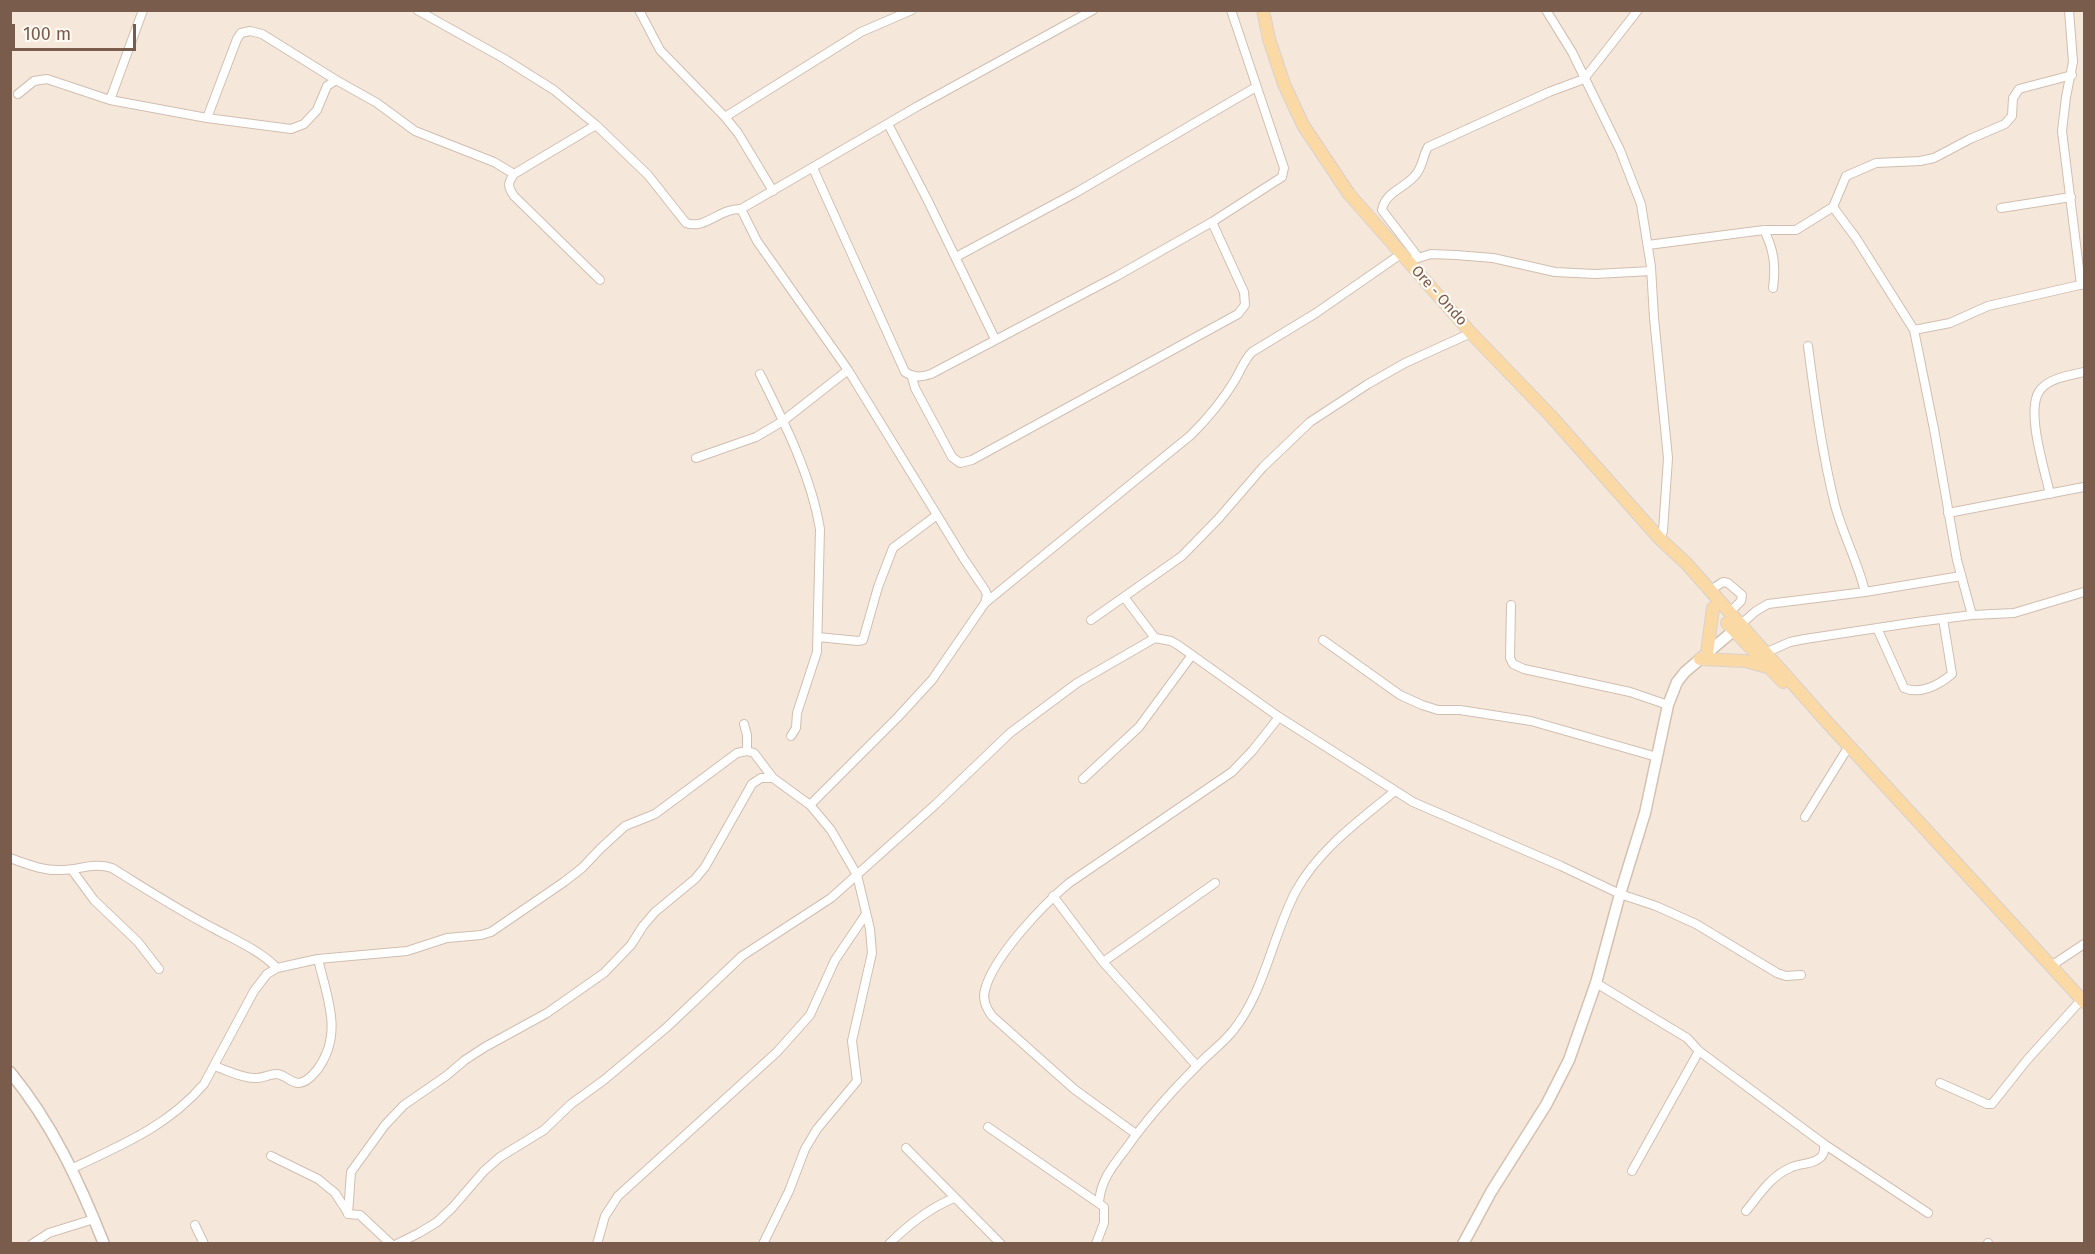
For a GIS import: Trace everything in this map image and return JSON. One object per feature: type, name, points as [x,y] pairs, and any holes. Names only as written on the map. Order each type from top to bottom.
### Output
[{"type":"main road","name":"Ore - Ondo","points":[[1263,10],[1269,39],[1284,84],[1303,125],[1349,194],[1409,258],[1472,333],[1550,415],[1664,543]]},
{"type":"main road","points":[[1664,543],[1729,613],[1768,667],[1821,716]]},
{"type":"main road","points":[[1664,543],[1674,560],[1713,608],[1767,652],[1821,716],[2083,1001]]},
{"type":"main road","points":[[1703,656],[1713,608]]},
{"type":"main road","points":[[1466,1243],[1491,1192],[1546,1105],[1569,1060],[1596,983],[1645,813],[1668,705],[1677,682],[1685,672],[1737,627]]},
{"type":"main road","points":[[1703,656],[1745,661],[1768,667]]},
{"type":"main road","points":[[10,1072],[28,1093],[52,1131],[104,1244]]},
{"type":"street","points":[[110,100],[143,10]]},
{"type":"street","points":[[417,10],[503,58],[554,90],[596,125],[648,176],[686,223],[699,225],[731,209],[741,209],[1093,10]]},
{"type":"street","points":[[639,10],[660,50],[725,117],[752,153],[772,191]]},
{"type":"street","points":[[725,117],[861,32],[912,10]]},
{"type":"street","points":[[813,168],[905,372],[921,377],[931,374],[1117,276],[1212,222],[1282,177],[1284,168],[1231,10]]},
{"type":"street","points":[[1546,10],[1572,52],[1620,150],[1641,204],[1651,271],[1668,458],[1664,543]]},
{"type":"street","points":[[1409,258],[1382,210],[1383,203],[1417,173],[1428,147],[1549,92],[1584,79],[1638,10]]},
{"type":"street","points":[[1914,330],[1950,323],[1988,306],[2083,284],[2062,131],[2066,97],[2072,75],[2073,51],[2069,10]]},
{"type":"street","points":[[207,118],[237,39],[241,33],[250,31],[262,34],[377,103],[415,131],[494,162],[514,174]]},
{"type":"street","points":[[1648,244],[1764,230],[1796,230],[1833,207],[1845,176],[1876,163],[1934,158],[2005,124],[2012,116],[2013,98],[2019,89],[2072,75]]},
{"type":"street","points":[[18,94],[34,81],[47,79],[110,100],[279,129],[300,127],[316,110],[327,86],[336,80]]},
{"type":"street","points":[[956,257],[1077,192],[1256,87]]},
{"type":"street","points":[[888,124],[995,339]]},
{"type":"street","points":[[596,125],[514,174],[508,182],[508,189],[600,280]]},
{"type":"street","points":[[2001,208],[2071,197]]},
{"type":"street","points":[[1833,207],[1856,238],[1914,330],[1934,429],[1947,513],[1972,615]]},
{"type":"street","points":[[741,209],[757,241],[848,370],[964,559],[987,592],[985,603],[932,680],[810,805]]},
{"type":"street","points":[[912,376],[915,388],[952,457],[960,463],[972,460],[1238,314],[1245,305],[1244,292],[1212,222]]},
{"type":"street","points":[[1764,230],[1774,255],[1773,288]]},
{"type":"street","points":[[985,603],[1191,435],[1220,403],[1237,378],[1246,358],[1252,352],[1409,258],[1431,254],[1493,258],[1555,272],[1603,274],[1651,271]]},
{"type":"street","points":[[1091,620],[1182,556],[1263,467],[1310,422],[1405,363],[1472,333]]},
{"type":"street","points":[[1808,346],[1821,443],[1836,508],[1861,575],[1864,592]]},
{"type":"street","points":[[696,458],[756,437],[783,421],[848,370]]},
{"type":"street","points":[[2050,494],[2036,427],[2035,397],[2042,387],[2056,380],[2085,372]]},
{"type":"street","points":[[760,374],[783,421],[817,514],[820,529],[818,637],[814,664],[797,713],[796,728],[791,736]]},
{"type":"street","points":[[1947,513],[2085,487]]},
{"type":"street","points":[[818,637],[858,642],[863,640],[878,588],[893,548],[938,515]]},
{"type":"street","points":[[1737,627],[1768,604],[1864,592],[1961,576]]},
{"type":"street","points":[[1709,591],[1723,582],[1728,583],[1742,595],[1742,601],[1729,613]]},
{"type":"street","points":[[1767,652],[1790,642],[1877,628],[1972,615],[2014,613],[2085,592]]},
{"type":"street","points":[[1124,597],[1155,638]]},
{"type":"street","points":[[1511,605],[1510,658],[1513,664],[1524,669],[1630,692],[1668,705]]},
{"type":"street","points":[[1877,628],[1904,688],[1912,692],[1935,686],[1952,674],[1943,619]]},
{"type":"street","points":[[397,1244],[437,1222],[500,1157],[544,1130],[571,1104],[604,1080],[666,1028],[742,956],[831,898],[1010,733],[1077,683],[1155,638],[1171,641],[1279,717],[1395,791],[1434,812],[1561,866],[1620,894],[1656,906],[1696,924],[1777,973],[1786,976],[1801,975]]},
{"type":"street","points":[[1323,640],[1391,689],[1422,705],[1438,710],[1460,710],[1531,722],[1657,757]]},
{"type":"street","points":[[1083,779],[1139,727],[1192,656]]},
{"type":"street","points":[[1136,1134],[1074,1089],[992,1016],[985,1006],[984,991],[996,965],[1053,896],[1232,772],[1279,717]]},
{"type":"street","points":[[744,724],[747,751]]},
{"type":"street","points":[[1805,817],[1849,746]]},
{"type":"street","points":[[71,1169],[138,1138],[158,1125],[195,1094],[204,1084],[254,991],[267,974],[277,968],[318,959],[407,951],[447,938],[491,932],[582,868],[625,826],[655,814],[728,759],[737,753],[747,751],[754,753],[773,778],[810,805],[831,830],[857,875],[870,929],[872,952],[852,1041],[857,1081],[817,1129],[805,1149],[789,1191],[763,1244]]},
{"type":"street","points":[[348,1214],[351,1172],[385,1125],[404,1105],[472,1056],[547,1014],[604,973],[631,945],[655,912],[695,879],[705,867],[752,784],[761,778],[773,778]]},
{"type":"street","points":[[1099,1202],[1104,1178],[1136,1134],[1164,1099],[1233,1031],[1244,1014],[1255,993],[1296,891],[1309,870],[1347,830],[1395,791]]},
{"type":"street","points":[[10,858],[39,868],[72,870],[101,864],[112,868],[213,929],[249,947],[267,958],[277,968]]},
{"type":"street","points":[[72,870],[94,900],[138,942],[159,969]]},
{"type":"street","points":[[1103,962],[1215,884]]},
{"type":"street","points":[[1053,896],[1103,962],[1197,1066]]},
{"type":"street","points":[[597,1244],[604,1216],[618,1196],[777,1052],[810,1016],[835,960],[866,914]]},
{"type":"street","points":[[2051,966],[2085,944]]},
{"type":"street","points":[[214,1066],[246,1077],[262,1078],[276,1074],[299,1083],[306,1081],[314,1073],[323,1061],[330,1045],[332,1032],[332,1019],[318,959]]},
{"type":"street","points":[[1596,983],[1687,1038],[1700,1051],[1824,1144],[1928,1213]]},
{"type":"street","points":[[1941,1083],[1987,1104],[1992,1104],[2027,1060],[2083,1001]]},
{"type":"street","points":[[1632,1171],[1700,1051]]},
{"type":"street","points":[[988,1127],[1104,1207],[1106,1213],[1104,1223],[1096,1244]]},
{"type":"street","points":[[1746,1210],[1773,1178],[1790,1167],[1822,1156],[1824,1144]]},
{"type":"street","points":[[906,1148],[1001,1244]]},
{"type":"street","points":[[271,1156],[318,1179],[335,1193],[348,1214]]},
{"type":"street","points":[[889,1244],[930,1211],[954,1198]]},
{"type":"street","points":[[348,1214],[360,1215],[391,1244]]},
{"type":"street","points":[[32,1244],[49,1233],[94,1219]]},
{"type":"street","points":[[195,1225],[204,1244]]},
{"type":"shaded area","points":[[11,11],[2084,11],[2084,1243],[11,1243]]}]
